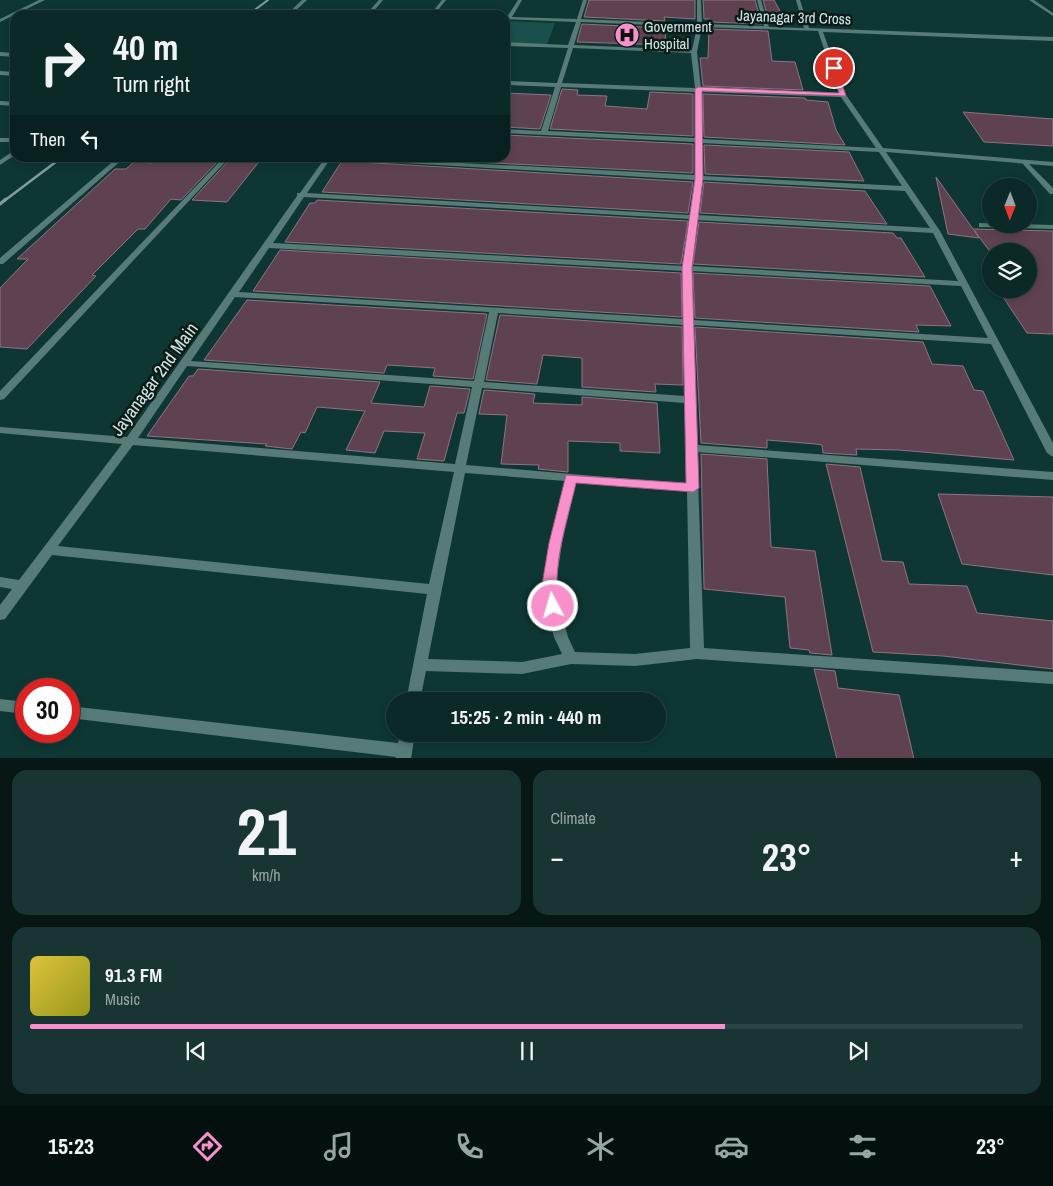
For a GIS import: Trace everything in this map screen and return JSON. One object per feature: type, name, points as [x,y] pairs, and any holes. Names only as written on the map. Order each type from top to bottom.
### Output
[{"type":"street","points":[[23,10],[43,0]]},
{"type":"street","points":[[293,10],[305,0]]},
{"type":"street","points":[[372,10],[381,0]]},
{"type":"street","points":[[436,10],[444,0]]},
{"type":"street","points":[[510,14],[520,0]]},
{"type":"street","points":[[544,133],[585,0]]},
{"type":"street","points":[[697,653],[687,268],[692,219],[699,179],[698,89],[694,52],[700,26],[699,0]]},
{"type":"street","points":[[759,0],[767,28]]},
{"type":"street","points":[[798,0],[807,30]]},
{"type":"street","points":[[1031,0],[1053,15]]},
{"type":"street","name":"Jayanagar 3rd Cross","points":[[510,18],[1053,39]]},
{"type":"street","points":[[820,30],[843,95],[884,152],[936,231],[1053,453]]},
{"type":"street","points":[[510,44],[694,52]]},
{"type":"street","points":[[510,82],[843,95]]},
{"type":"street","points":[[510,131],[884,152],[1053,164]]},
{"type":"street","points":[[0,262],[116,162]]},
{"type":"street","points":[[0,397],[222,162]]},
{"type":"street","name":"Jayanagar 2nd Main","points":[[0,615],[130,441],[235,294],[300,195],[325,162]]},
{"type":"street","points":[[407,162],[908,189]]},
{"type":"street","points":[[1024,162],[1053,192]]},
{"type":"street","points":[[300,195],[692,219],[936,231]]},
{"type":"street","points":[[1038,227],[1053,227]]},
{"type":"street","points":[[267,244],[964,284]]},
{"type":"street","points":[[235,294],[994,341]]},
{"type":"street","points":[[415,692],[434,590],[461,469],[476,385],[494,310]]},
{"type":"street","points":[[185,364],[690,400]]},
{"type":"street","points":[[0,430],[693,488]]},
{"type":"street","points":[[692,448],[1053,476]]},
{"type":"street","points":[[571,478],[556,543],[548,591],[561,637],[571,658]]},
{"type":"street","points":[[48,550],[434,590]]},
{"type":"street","points":[[0,582],[23,584]]},
{"type":"street","points":[[420,665],[522,668],[571,658],[635,660],[697,653],[1053,678]]},
{"type":"street","points":[[0,705],[15,707]]},
{"type":"street","points":[[80,713],[403,755],[405,742]]},
{"type":"shaded area","points":[[510,21],[555,23],[546,47],[510,46]]},
{"type":"building","points":[[589,0],[695,0],[695,19],[664,17],[665,21],[584,17]]},
{"type":"building","points":[[703,0],[755,0],[762,24],[710,22],[710,19],[704,19]]},
{"type":"building","points":[[763,0],[774,0],[786,22],[769,22]]},
{"type":"building","points":[[582,24],[665,28],[666,45],[577,42]]},
{"type":"building","points":[[709,29],[768,31],[772,61],[795,62],[803,90],[703,86],[700,58],[708,58]]},
{"type":"building","points":[[562,89],[578,90],[577,95],[607,96],[605,106],[647,109],[650,92],[693,94],[693,136],[550,129]]},
{"type":"building","points":[[510,93],[551,95],[540,129],[510,127]]},
{"type":"building","points":[[703,94],[805,98],[806,100],[828,102],[836,130],[845,145],[704,137]]},
{"type":"building","points":[[963,112],[1053,119],[1053,146],[984,142]]},
{"type":"building","points":[[510,135],[693,144],[693,173],[473,162],[510,162]]},
{"type":"building","points":[[704,145],[849,152],[864,181],[705,174]]},
{"type":"building","points":[[134,162],[217,162],[181,200],[171,199],[145,229],[138,229],[92,275],[96,276],[27,349],[0,347],[0,288],[28,259],[17,259],[115,169],[126,169]]},
{"type":"building","points":[[227,162],[259,162],[227,202],[192,200]]},
{"type":"building","points":[[341,162],[693,182],[688,213],[322,192]]},
{"type":"building","points":[[936,177],[973,229],[982,229],[982,233],[1037,233],[1038,231],[1053,231],[1053,334],[1027,333],[1004,298],[1037,298],[1037,243],[984,243],[974,230],[979,238],[948,234]]},
{"type":"building","points":[[704,182],[865,191],[887,224],[700,213]]},
{"type":"building","points":[[317,200],[688,221],[681,264],[285,242],[310,203],[315,203]]},
{"type":"building","points":[[699,222],[893,233],[897,238],[901,238],[925,277],[693,264]]},
{"type":"building","points":[[280,250],[681,273],[682,317],[253,291]]},
{"type":"building","points":[[693,273],[930,286],[951,326],[916,325],[919,332],[695,318]]},
{"type":"building","points":[[247,300],[487,314],[473,379],[433,376],[435,368],[387,365],[384,373],[204,360]]},
{"type":"building","points":[[500,315],[682,327],[683,385],[655,384],[656,392],[582,387],[582,358],[543,355],[537,384],[486,380]]},
{"type":"building","points":[[695,327],[923,342],[932,364],[963,366],[974,390],[983,391],[1014,460],[899,450],[856,449],[857,455],[823,453],[822,445],[767,440],[767,448],[701,443]]},
{"type":"building","points":[[198,369],[380,382],[371,403],[424,407],[430,386],[470,389],[464,413],[457,413],[444,461],[417,459],[425,433],[384,431],[375,453],[346,450],[365,411],[317,407],[305,433],[301,432],[292,449],[265,446],[267,444],[147,436],[189,376],[193,376]]},
{"type":"building","points":[[484,390],[535,394],[533,403],[582,405],[582,397],[657,403],[660,453],[620,451],[620,443],[568,441],[568,472],[538,469],[539,465],[501,464],[507,415],[479,414]]},
{"type":"building","points":[[701,454],[767,459],[771,547],[815,551],[832,655],[810,653],[809,650],[790,648],[785,597],[704,589]]},
{"type":"building","points":[[826,464],[860,467],[882,561],[903,562],[909,584],[967,586],[977,613],[1053,621],[1053,669],[943,656],[873,652]]},
{"type":"building","points":[[938,494],[1053,497],[1053,575],[962,564]]},
{"type":"building","points":[[814,669],[835,671],[838,688],[899,695],[914,758],[837,758]]},
{"type":"railway","points":[[255,10],[268,0]]},
{"type":"railway","points":[[4,201],[56,162]]},
{"type":"railway","points":[[0,204],[6,199]]},
{"type":"place","name":"Government Hospital","points":[[627,35]]},
{"type":"route","points":[[553,606],[548,591],[556,543],[571,478],[693,488],[687,268],[692,219],[699,179],[698,89],[843,95],[834,68]]}]
